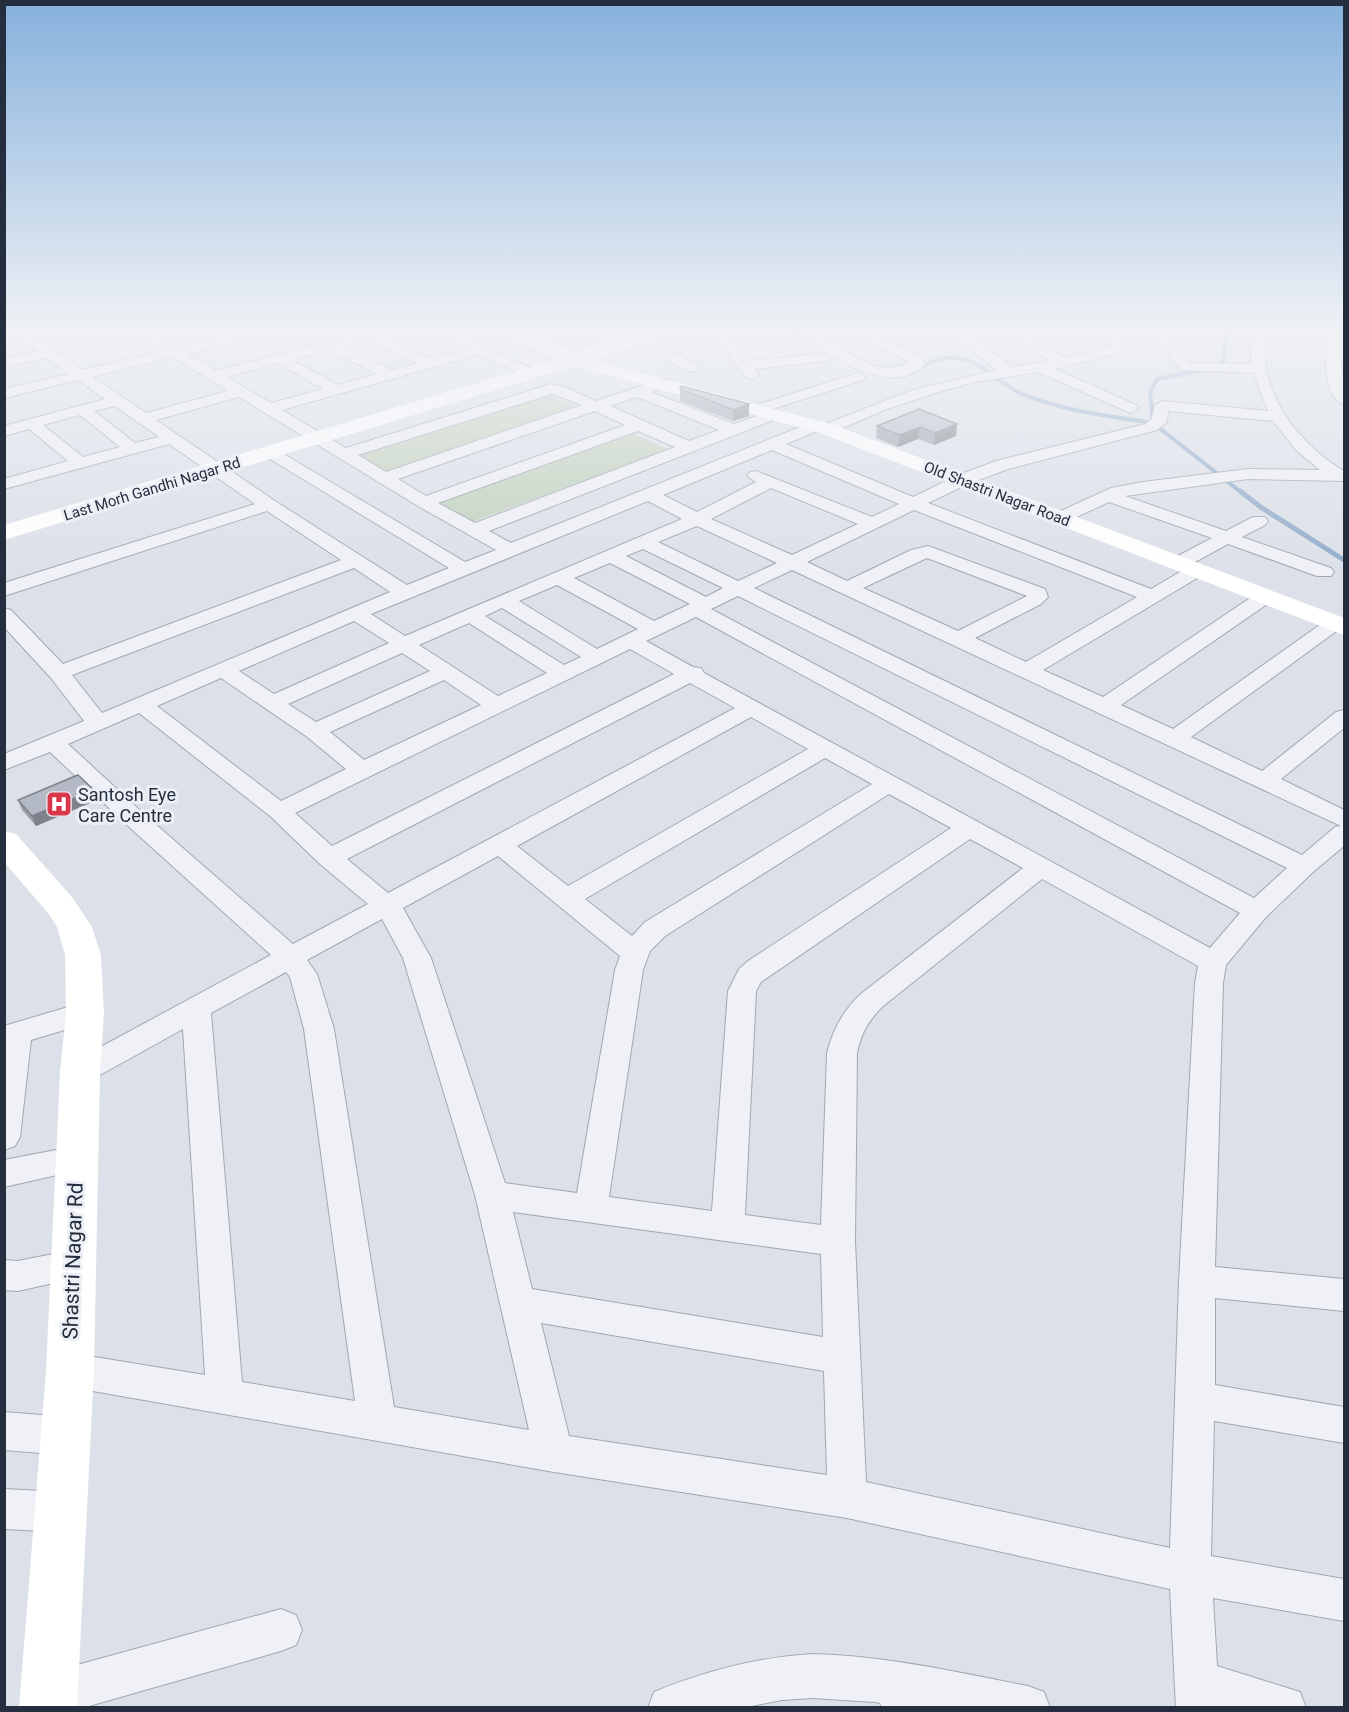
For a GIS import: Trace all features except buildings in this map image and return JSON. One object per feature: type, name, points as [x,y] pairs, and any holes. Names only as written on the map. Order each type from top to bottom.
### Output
[{"type":"street","points":[[4,430],[87,409]]},
{"type":"street","points":[[131,409],[269,506],[405,593]]},
{"type":"street","points":[[144,418],[178,409]]},
{"type":"street","points":[[268,409],[424,502],[510,550]]},
{"type":"street","name":"Last Morh Gandhi Nagar Rd","points":[[4,533],[412,409]]},
{"type":"street","points":[[344,454],[485,409]]},
{"type":"street","points":[[384,478],[588,409]]},
{"type":"street","points":[[603,409],[691,447]]},
{"type":"street","points":[[681,409],[734,430]]},
{"type":"street","name":"Old Shastri Nagar Road","points":[[756,409],[821,428],[962,480],[1340,625]]},
{"type":"street","points":[[474,530],[734,430],[775,409]]},
{"type":"street","points":[[4,763],[463,569],[772,444],[872,409]]},
{"type":"street","points":[[279,811],[629,640],[793,564],[962,480],[1011,462],[1154,426],[1160,409]]},
{"type":"street","points":[[1204,409],[1278,417]]},
{"type":"street","points":[[1275,409],[1298,444],[1343,477]]},
{"type":"street","points":[[83,410],[133,449]]},
{"type":"street","points":[[31,423],[80,463]]},
{"type":"street","points":[[424,502],[639,425]]},
{"type":"street","points":[[4,484],[172,438]]},
{"type":"street","points":[[772,444],[914,504],[1152,596]]},
{"type":"street","points":[[272,453],[463,569]]},
{"type":"street","points":[[725,463],[872,523]]},
{"type":"street","points":[[1060,518],[1129,489],[1265,473],[1343,477]]},
{"type":"street","points":[[274,702],[405,643],[698,519],[770,482]]},
{"type":"street","points":[[648,494],[793,564],[1175,738],[1344,819]]},
{"type":"street","points":[[1109,496],[1324,572]]},
{"type":"street","points":[[4,590],[269,506]]},
{"type":"street","points":[[1026,670],[1152,596],[1227,537],[1259,521]]},
{"type":"street","points":[[644,542],[1304,866]]},
{"type":"street","points":[[847,588],[918,554],[928,552],[1038,593],[1035,600],[958,639]]},
{"type":"street","points":[[611,556],[1257,910]]},
{"type":"street","points":[[59,673],[354,561]]},
{"type":"street","points":[[559,578],[653,629]]},
{"type":"street","points":[[1104,706],[1266,596]]},
{"type":"street","points":[[504,601],[596,657]]},
{"type":"street","points":[[356,613],[498,706]]},
{"type":"street","points":[[470,615],[562,673]]},
{"type":"street","points":[[9,624],[59,673],[97,722]]},
{"type":"street","points":[[1175,738],[1340,625]]},
{"type":"street","points":[[629,640],[693,673],[751,708],[1213,962]]},
{"type":"street","points":[[222,669],[315,731],[363,771]]},
{"type":"street","points":[[315,731],[447,671]]},
{"type":"street","points":[[329,858],[693,673]]},
{"type":"street","points":[[141,704],[279,811],[329,858],[387,906],[398,921],[417,958],[492,1195],[554,1454]]},
{"type":"street","points":[[80,1072],[289,956],[387,906],[751,708]]},
{"type":"street","points":[[1265,780],[1344,717]]},
{"type":"street","points":[[53,742],[136,820],[289,956],[303,974],[319,1029],[377,1422]]},
{"type":"street","points":[[567,898],[825,749]]},
{"type":"street","points":[[591,1208],[629,970],[634,952],[642,939],[889,784]]},
{"type":"street","points":[[728,1227],[744,983],[758,968],[969,828]]},
{"type":"street","points":[[1284,1707],[1196,1695],[1190,1573],[1196,1400],[1197,1281],[1209,983],[1213,962],[1257,910],[1344,833]]},
{"type":"street","points":[[500,845],[634,952]]},
{"type":"street","name":"Shastri Nagar Rd","points":[[13,858],[60,905],[74,927],[83,956],[85,1013],[80,1072],[70,1370],[48,1701]]},
{"type":"street","points":[[847,1498],[838,1242],[842,1053],[846,1031],[856,1015],[872,1000],[1040,868]]},
{"type":"street","points":[[196,1008],[225,1397]]},
{"type":"street","points":[[4,1137],[11,1035],[85,1013]]},
{"type":"street","points":[[4,1174],[77,1159]]},
{"type":"street","points":[[492,1195],[838,1242]]},
{"type":"street","points":[[4,1275],[18,1276],[74,1265]]},
{"type":"street","points":[[1197,1281],[1344,1295]]},
{"type":"street","points":[[518,1303],[841,1357]]},
{"type":"street","points":[[70,1370],[554,1454],[847,1498],[1190,1573],[1344,1600]]},
{"type":"street","points":[[1196,1400],[1344,1425]]},
{"type":"street","points":[[4,1431],[64,1476],[4,1509]]},
{"type":"street","points":[[48,1701],[281,1630]]},
{"type":"street","points":[[670,1707],[736,1687],[781,1678],[841,1676],[900,1695],[1028,1707]]},
{"type":"green space","points":[[492,409],[576,409],[388,474],[353,455]]},
{"type":"green space","points":[[630,432],[669,450],[471,522],[438,502]]},
{"type":"waterway","points":[[1072,409],[1153,423]]},
{"type":"waterway","points":[[1152,409],[1153,423]]},
{"type":"waterway","points":[[1153,423],[1242,493]]},
{"type":"waterway","points":[[1240,491],[1262,508],[1344,560]]},
{"type":"place","name":"Santosh Eye Care Centre","points":[[59,804]]}]
